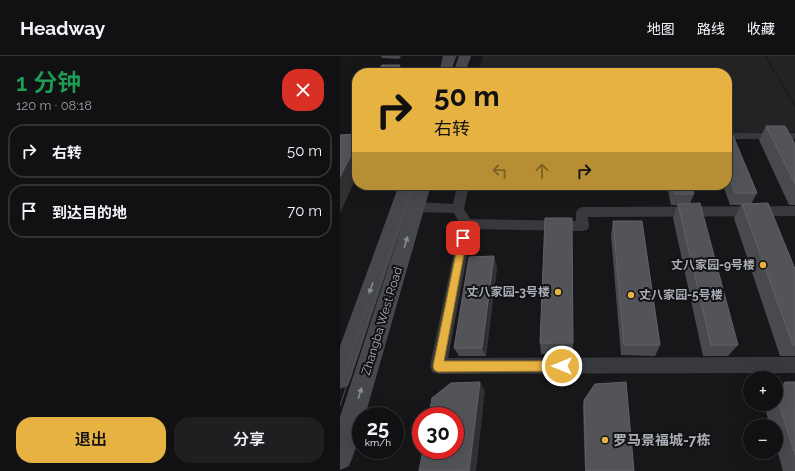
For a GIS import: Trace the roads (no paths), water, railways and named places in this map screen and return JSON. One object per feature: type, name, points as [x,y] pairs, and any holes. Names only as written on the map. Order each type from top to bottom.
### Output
[{"type":"main road","points":[[446,68],[448,56]]},
{"type":"main road","points":[[461,68],[465,56]]},
{"type":"main road","name":"Zhangba West Road","points":[[340,378],[405,190]]},
{"type":"main road","name":"Zhangba West Road","points":[[340,457],[421,190]]},
{"type":"street","points":[[732,136],[795,136]]},
{"type":"street","points":[[462,190],[458,209],[466,224],[438,366],[795,365]]},
{"type":"street","points":[[416,207],[458,209]]},
{"type":"street","points":[[466,224],[582,226],[582,212],[795,212]]},
{"type":"tram line","points":[[451,68],[456,56]]},
{"type":"tram line","points":[[340,406],[410,190]]},
{"type":"tram line","points":[[340,385],[367,304]]},
{"type":"place","name":"丈八家园-9号楼","points":[[763,265]]},
{"type":"place","name":"丈八家园-3号楼","points":[[558,292]]},
{"type":"place","name":"丈八家园-5号楼","points":[[631,295]]},
{"type":"place","name":"罗马景福城-7栋","points":[[605,440]]}]
